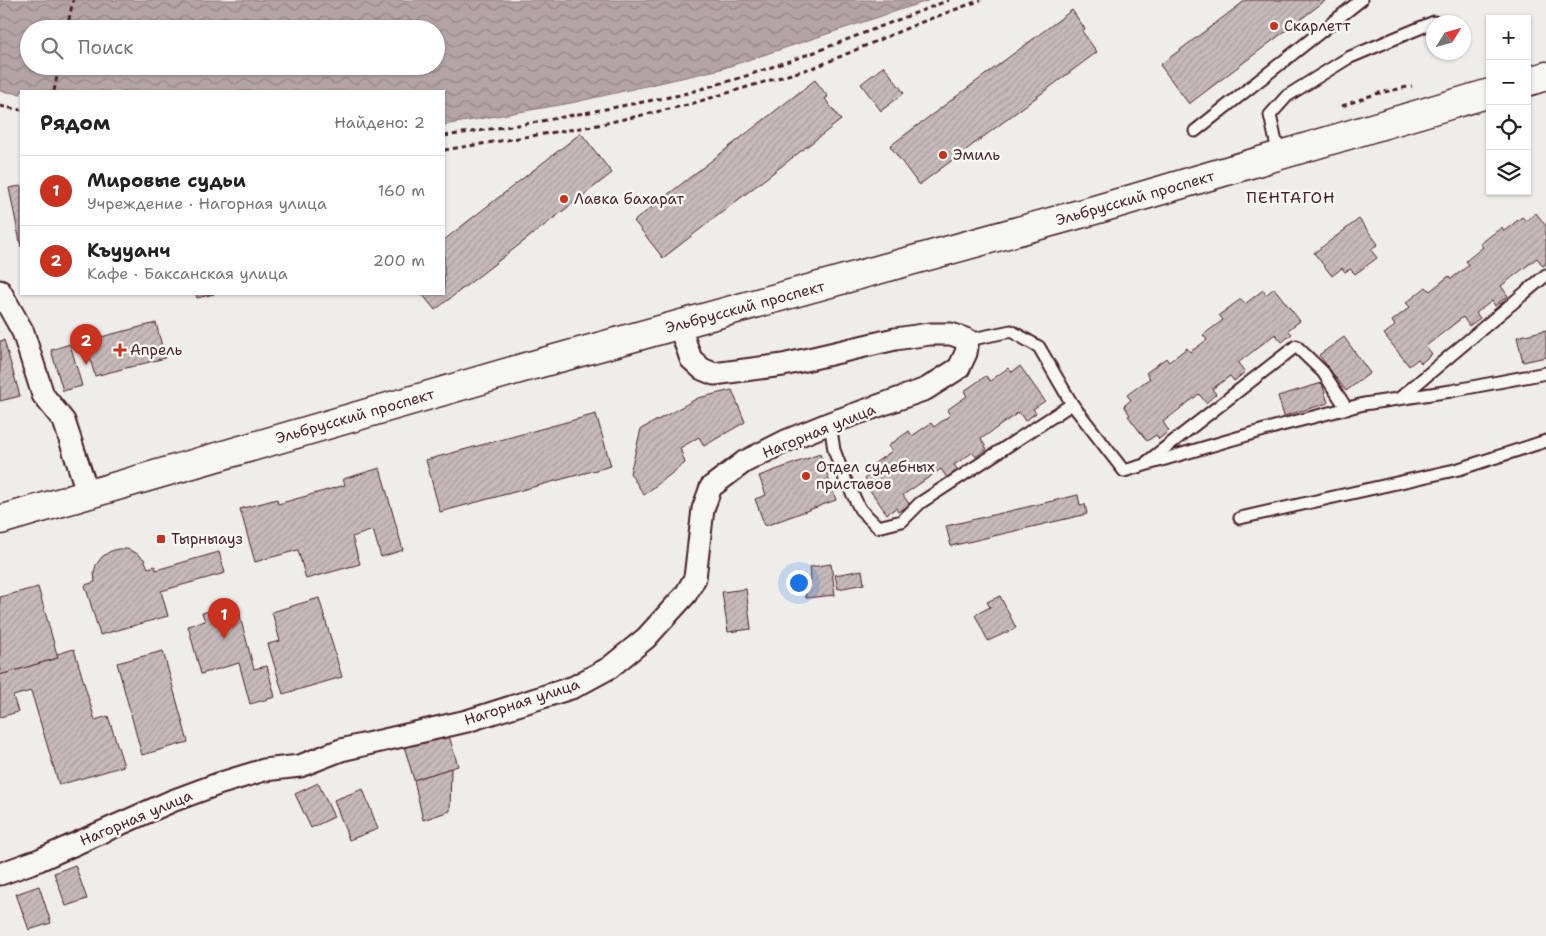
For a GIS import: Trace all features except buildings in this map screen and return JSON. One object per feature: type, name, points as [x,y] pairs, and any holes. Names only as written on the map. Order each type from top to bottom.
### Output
[{"type":"main road","points":[[1531,81],[1546,76]]},
{"type":"main road","name":"Эльбрусский проспект","points":[[0,520],[526,367],[1098,209],[1486,94]]},
{"type":"street","points":[[0,291],[23,332],[43,395],[64,421],[88,494]]},
{"type":"street","points":[[679,325],[691,359],[702,370],[714,374],[783,365],[895,339],[930,334],[951,334],[968,340]]},
{"type":"street","name":"Нагорная улица","points":[[0,874],[39,860],[172,801],[218,784],[264,770],[300,766],[341,750],[467,721],[574,687],[609,668],[646,638],[686,594],[695,578],[703,509],[711,487],[744,462],[788,440],[926,389],[960,368],[966,353],[968,340]]},
{"type":"lane","points":[[1195,131],[1361,0]]},
{"type":"lane","points":[[1279,157],[1270,115],[1287,96],[1348,58],[1426,25]]},
{"type":"lane","points":[[1399,398],[1546,275]]},
{"type":"lane","points":[[968,340],[1011,331],[1039,347],[1072,404],[1124,471],[1278,426],[1364,404],[1451,391],[1546,373]]},
{"type":"lane","points":[[1140,466],[1296,346],[1323,372],[1347,409]]},
{"type":"lane","points":[[830,423],[834,450],[845,478],[860,508],[878,527],[902,521],[920,503],[1072,404]]},
{"type":"lane","points":[[1240,518],[1459,469],[1546,441]]},
{"type":"path","points":[[69,20],[73,0]]},
{"type":"path","points":[[445,136],[531,123],[680,94],[743,77],[815,52],[949,0]]},
{"type":"path","points":[[445,150],[593,126],[687,105],[818,66],[919,23],[981,0]]},
{"type":"path","points":[[54,90],[57,75]]},
{"type":"path","points":[[1342,106],[1375,94],[1412,86]]},
{"type":"path","points":[[0,106],[20,110]]},
{"type":"water","points":[[0,0],[930,0],[721,69],[571,103],[445,125],[445,90],[20,90],[20,94],[0,91]]},
{"type":"place","name":"Скарлетт","points":[[1274,26]]},
{"type":"place","name":"Эмиль","points":[[943,155]]},
{"type":"place","name":"Лавка бахарат","points":[[564,199]]},
{"type":"place","name":"Апрель","points":[[120,350]]},
{"type":"place","name":"Къууанч","points":[[86,365]]},
{"type":"place","name":"Отдел судебных приставов","points":[[806,476]]},
{"type":"place","name":"Тырныауз","points":[[161,539]]},
{"type":"place","name":"Мировые судьи","points":[[224,639]]},
{"type":"district","name":"ПЕНТАГОН","points":[[1291,197]]}]
